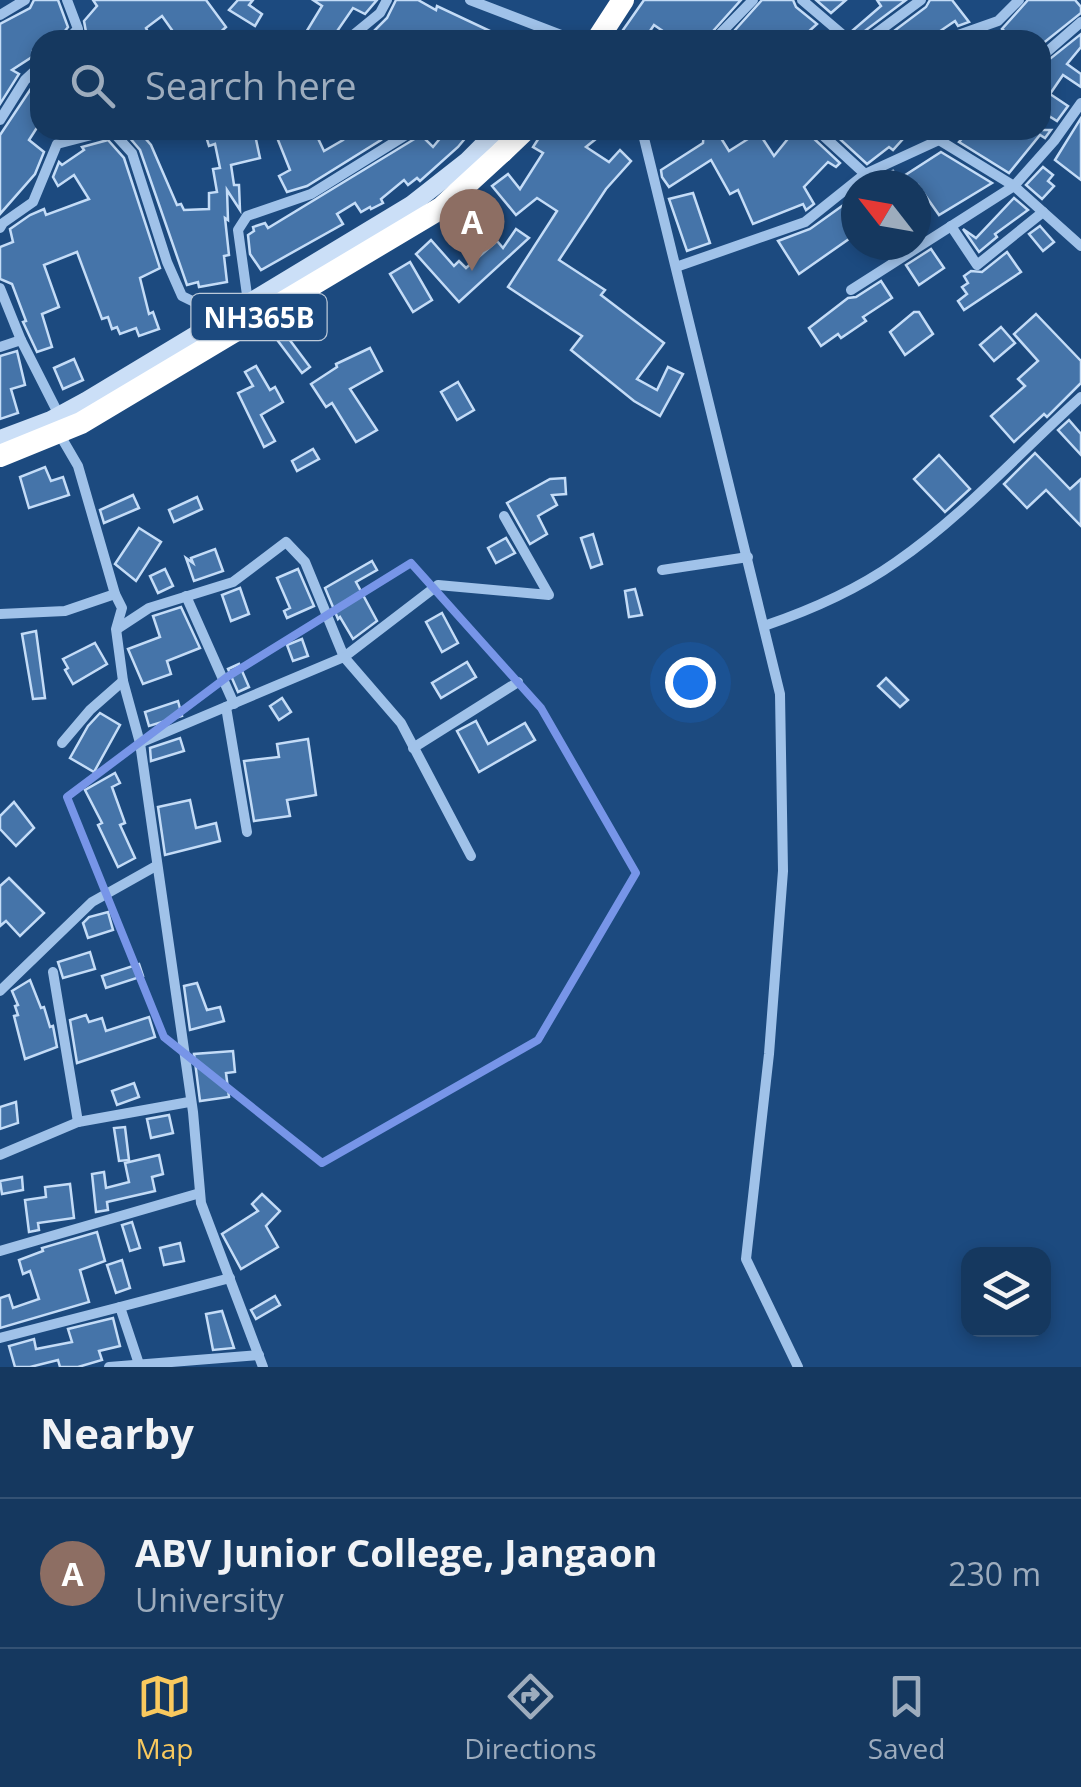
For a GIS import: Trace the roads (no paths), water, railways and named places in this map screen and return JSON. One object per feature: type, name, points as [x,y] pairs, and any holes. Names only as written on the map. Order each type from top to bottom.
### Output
[{"type":"highway","points":[[605,30],[623,4]]},
{"type":"highway","name":"NH365B","points":[[0,456],[81,424],[440,208],[495,140]]},
{"type":"street","points":[[0,15],[25,0]]},
{"type":"street","points":[[68,0],[78,30]]},
{"type":"street","points":[[359,30],[380,13],[387,0]]},
{"type":"street","points":[[470,0],[492,4],[551,30]]},
{"type":"street","points":[[724,30],[754,0]]},
{"type":"street","points":[[802,0],[837,30]]},
{"type":"street","points":[[881,30],[920,0]]},
{"type":"street","points":[[972,30],[998,21],[1019,0]]},
{"type":"street","points":[[1051,48],[1081,22]]},
{"type":"street","points":[[0,120],[30,75]]},
{"type":"street","points":[[851,290],[1014,186],[1054,142],[1081,103]]},
{"type":"street","points":[[0,228],[34,202],[56,144],[71,140]]},
{"type":"street","points":[[119,140],[132,154],[182,296],[225,317]]},
{"type":"street","points":[[248,302],[238,230],[247,216],[311,194],[398,140]]},
{"type":"street","points":[[0,439],[55,418],[411,205],[493,140]]},
{"type":"street","points":[[644,140],[780,694],[783,871],[769,1054],[746,1259],[798,1367]]},
{"type":"street","points":[[828,140],[861,170]]},
{"type":"street","points":[[872,170],[926,140]]},
{"type":"street","points":[[943,140],[1014,186],[1081,246]]},
{"type":"street","points":[[676,267],[805,222],[841,193]]},
{"type":"street","points":[[951,226],[977,265],[1043,212]]},
{"type":"street","points":[[0,288],[78,466],[114,594],[122,608],[116,629],[123,681],[140,743],[193,1112],[200,1193],[263,1367]]},
{"type":"street","points":[[0,346],[20,340]]},
{"type":"street","points":[[764,626],[815,608],[894,564],[926,540],[1081,397]]},
{"type":"street","points":[[140,743],[344,657],[438,585],[548,595],[504,516]]},
{"type":"street","points":[[116,629],[149,608],[233,582],[286,542],[305,562],[344,657],[401,722],[471,856]]},
{"type":"street","points":[[662,570],[748,557]]},
{"type":"street","points":[[0,614],[65,610],[114,594]]},
{"type":"street","points":[[186,596],[230,706],[247,832]]},
{"type":"street","points":[[62,743],[90,710],[123,681]]},
{"type":"street","points":[[413,748],[518,682]]},
{"type":"street","points":[[0,991],[92,902],[156,866]]},
{"type":"street","points":[[52,972],[78,1122]]},
{"type":"street","points":[[0,1155],[78,1122],[189,1102]]},
{"type":"street","points":[[0,1252],[200,1193]]},
{"type":"street","points":[[0,1338],[230,1278]]},
{"type":"street","points":[[120,1307],[140,1365]]},
{"type":"street","points":[[109,1367],[259,1355]]},
{"type":"place","name":"ABV Junior College, Jangaon","points":[[472,271]]}]
